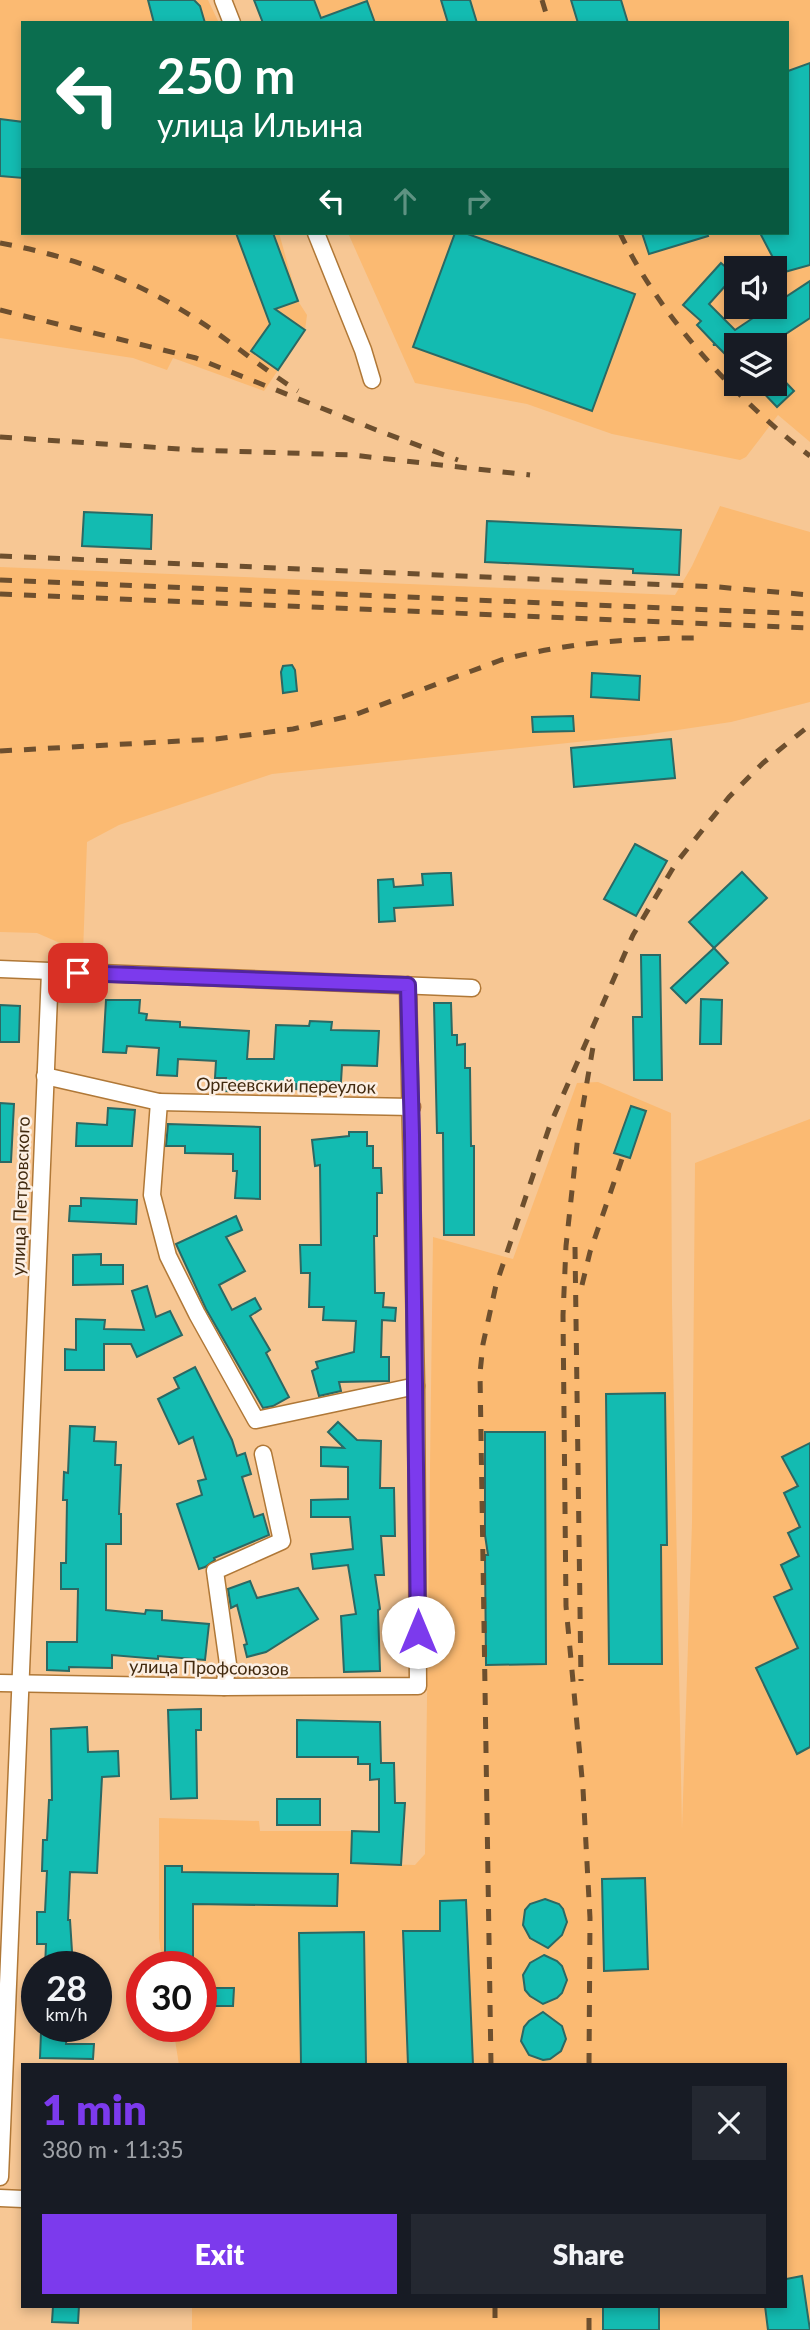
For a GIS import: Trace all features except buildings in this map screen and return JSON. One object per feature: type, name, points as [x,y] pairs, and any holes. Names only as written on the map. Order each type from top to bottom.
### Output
[{"type":"street","points":[[223,0],[231,21]]},
{"type":"street","points":[[317,235],[363,350],[372,380]]},
{"type":"street","points":[[0,969],[472,988]]},
{"type":"street","name":"улица Петровского","points":[[0,2177],[50,972]]},
{"type":"street","points":[[159,1102],[152,1195],[168,1256],[256,1420],[416,1386],[408,985]]},
{"type":"street","name":"Оргеевский переулок","points":[[45,1076],[159,1102],[412,1107]]},
{"type":"street","name":"улица Профсоюзов","points":[[0,1683],[224,1687],[418,1686],[416,1386]]},
{"type":"street","points":[[224,1687],[228,1664],[215,1571],[282,1541],[263,1454]]},
{"type":"street","points":[[0,2198],[21,2199]]},
{"type":"shaded area","points":[[0,0],[208,0],[218,21],[21,21],[21,235],[280,235],[298,301],[307,315],[305,330],[264,391],[173,358],[167,370],[133,358],[0,338]]},
{"type":"shaded area","points":[[254,0],[810,0],[810,442],[778,415],[746,457],[740,460],[612,434],[527,404],[415,383],[349,235],[789,235],[789,21],[262,21]]},
{"type":"shaded area","points":[[720,506],[810,532],[810,702],[731,722],[644,735],[272,774],[119,825],[87,842],[83,953],[37,933],[0,932],[0,567],[675,595]]},
{"type":"shaded area","points":[[598,1082],[671,1113],[682,1829],[692,1523],[695,1163],[810,1119],[810,2330],[192,2330],[192,2308],[787,2308],[787,2063],[179,2063],[175,2042],[217,2042],[217,1951],[161,1951],[159,1818],[259,1821],[260,1831],[352,1831],[352,1863],[415,1865],[425,1854],[433,1237],[513,1259],[577,1083]]},
{"type":"railway","points":[[542,0],[548,21]]},
{"type":"railway","points":[[621,235],[656,295],[702,355],[755,409],[810,456]]},
{"type":"railway","points":[[0,243],[76,262],[148,291],[207,326],[298,391]]},
{"type":"railway","points":[[0,310],[196,358],[458,460]]},
{"type":"railway","points":[[0,437],[195,450],[352,455],[530,475]]},
{"type":"railway","points":[[0,556],[718,587],[810,595]]},
{"type":"railway","points":[[0,580],[810,614]]},
{"type":"railway","points":[[0,594],[810,628]]},
{"type":"railway","points":[[0,751],[216,739],[293,729],[354,715],[501,660],[525,654],[599,643],[697,638]]},
{"type":"railway","points":[[491,2063],[480,1373],[483,1344],[496,1285],[550,1125],[633,935],[676,863],[729,797],[763,763],[810,725]]},
{"type":"railway","points":[[589,2063],[590,1918],[583,1789],[566,1606],[563,1315],[566,1246],[578,1135],[594,1041]]},
{"type":"railway","points":[[582,1285],[590,1252],[623,1156]]},
{"type":"railway","points":[[575,1247],[581,1681]]},
{"type":"railway","points":[[495,2308],[495,2330]]},
{"type":"railway","points":[[589,2308],[589,2330]]},
{"type":"route","points":[[78,973],[408,985],[418,1632]]}]
